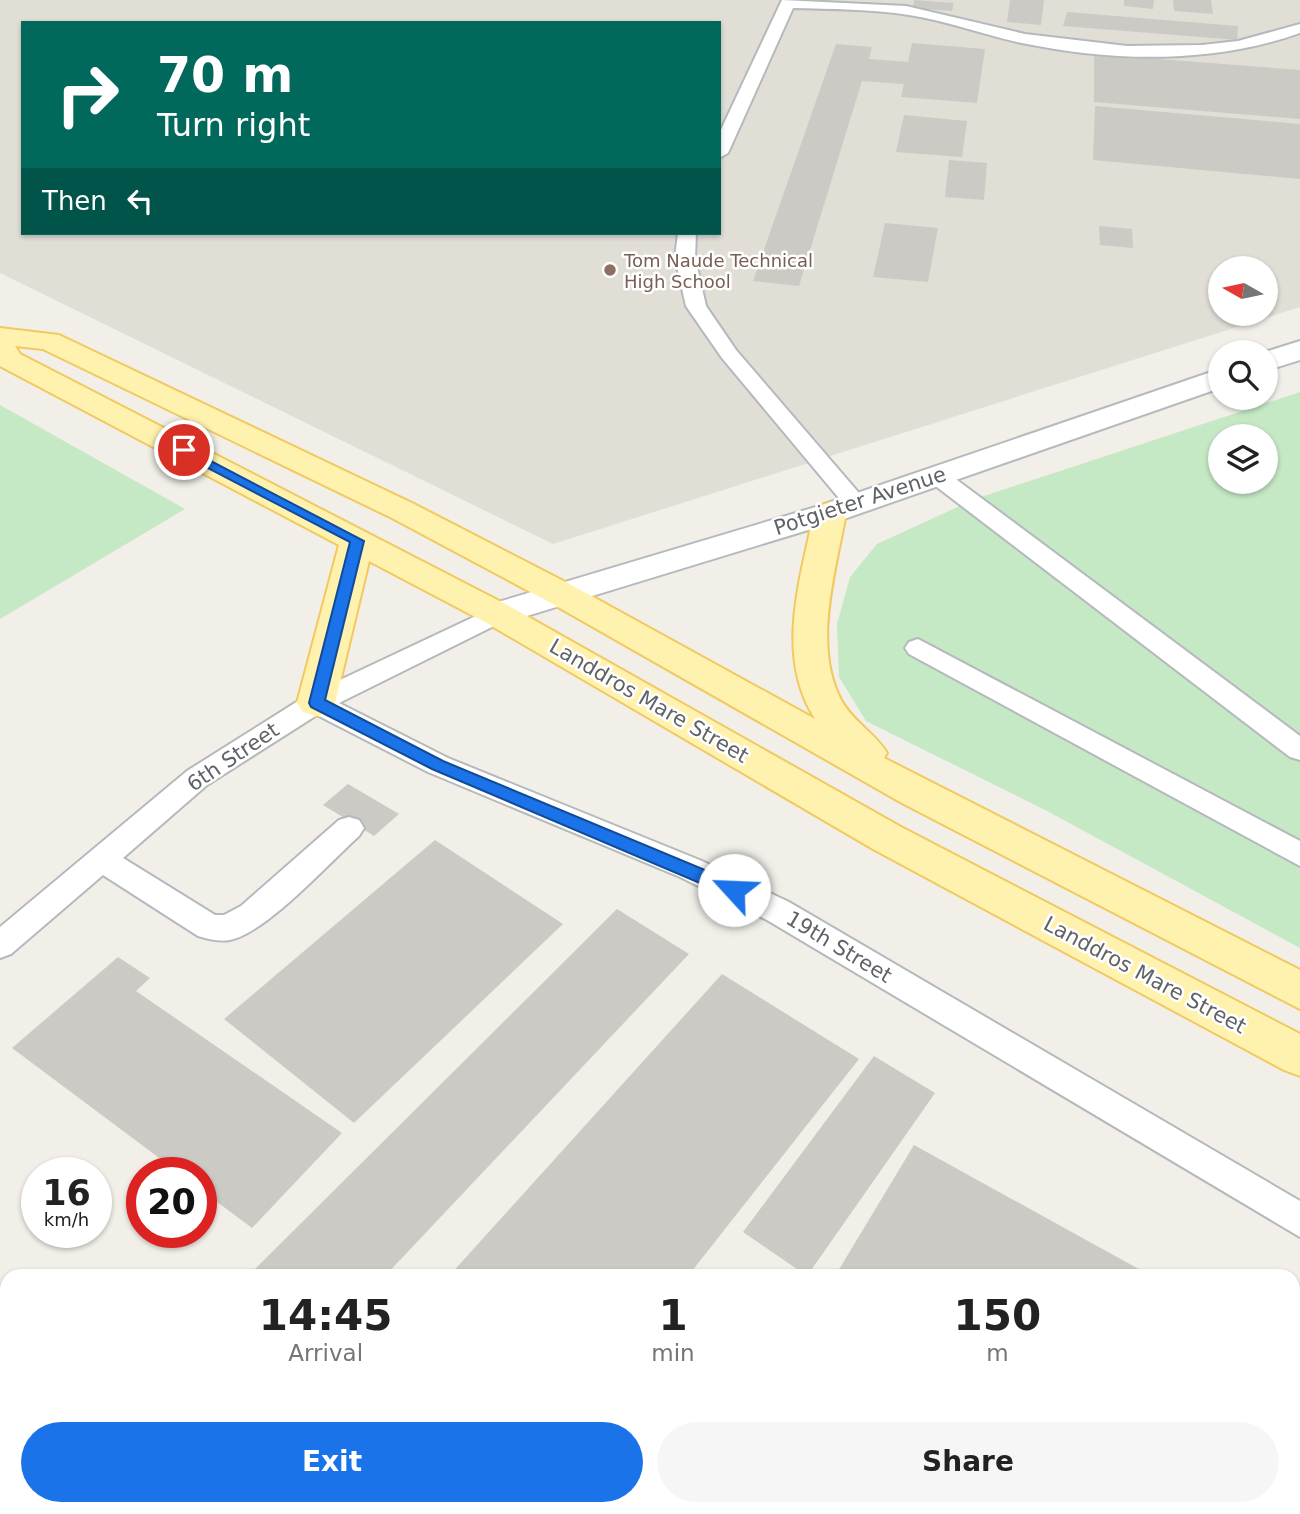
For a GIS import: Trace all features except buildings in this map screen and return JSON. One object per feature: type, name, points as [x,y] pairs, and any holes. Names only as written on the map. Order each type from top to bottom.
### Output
[{"type":"main road","points":[[0,336],[49,341],[403,511],[563,595],[916,793],[1300,991]]},
{"type":"main road","name":"Landdros Mare Street","points":[[0,345],[10,360],[497,614],[887,838],[1300,1056]]},
{"type":"main road","points":[[843,509],[812,618],[812,660],[820,696],[860,745],[916,793]]},
{"type":"main road","points":[[316,703],[357,541]]},
{"type":"street","points":[[1278,358],[1300,350]]},
{"type":"street","name":"Potgieter Avenue","points":[[497,614],[843,509],[1208,382]]},
{"type":"lane","points":[[721,149],[789,1],[907,10],[1075,48],[1198,49],[1240,45],[1283,36],[1300,28]]},
{"type":"lane","points":[[687,235],[685,258],[696,306],[843,509]]},
{"type":"lane","points":[[937,476],[1300,750]]},
{"type":"lane","name":"6th Street","points":[[0,945],[197,778],[316,703],[497,614]]},
{"type":"lane","points":[[918,648],[1300,855]]},
{"type":"lane","name":"19th Street","points":[[316,703],[438,765],[691,869],[778,911],[1300,1220]]},
{"type":"lane","points":[[102,859],[209,927],[228,928],[252,915],[349,828]]},
{"type":"shaded area","name":"Tom Naude Technical High School","points":[[0,0],[1300,0],[1300,307],[1278,314],[1278,256],[1208,256],[1208,326],[1240,326],[553,544],[0,273]]},
{"type":"green space","points":[[1300,392],[1300,948],[1047,811],[866,721],[839,677],[837,624],[850,577],[877,544],[975,499],[1245,410],[1278,410],[1278,399]]},
{"type":"green space","points":[[0,405],[185,509],[0,619]]},
{"type":"place","name":"Tom Naude Technical High School","points":[[610,270]]},
{"type":"route","points":[[184,450],[357,541],[316,703],[438,765],[691,869],[734,890]]}]
